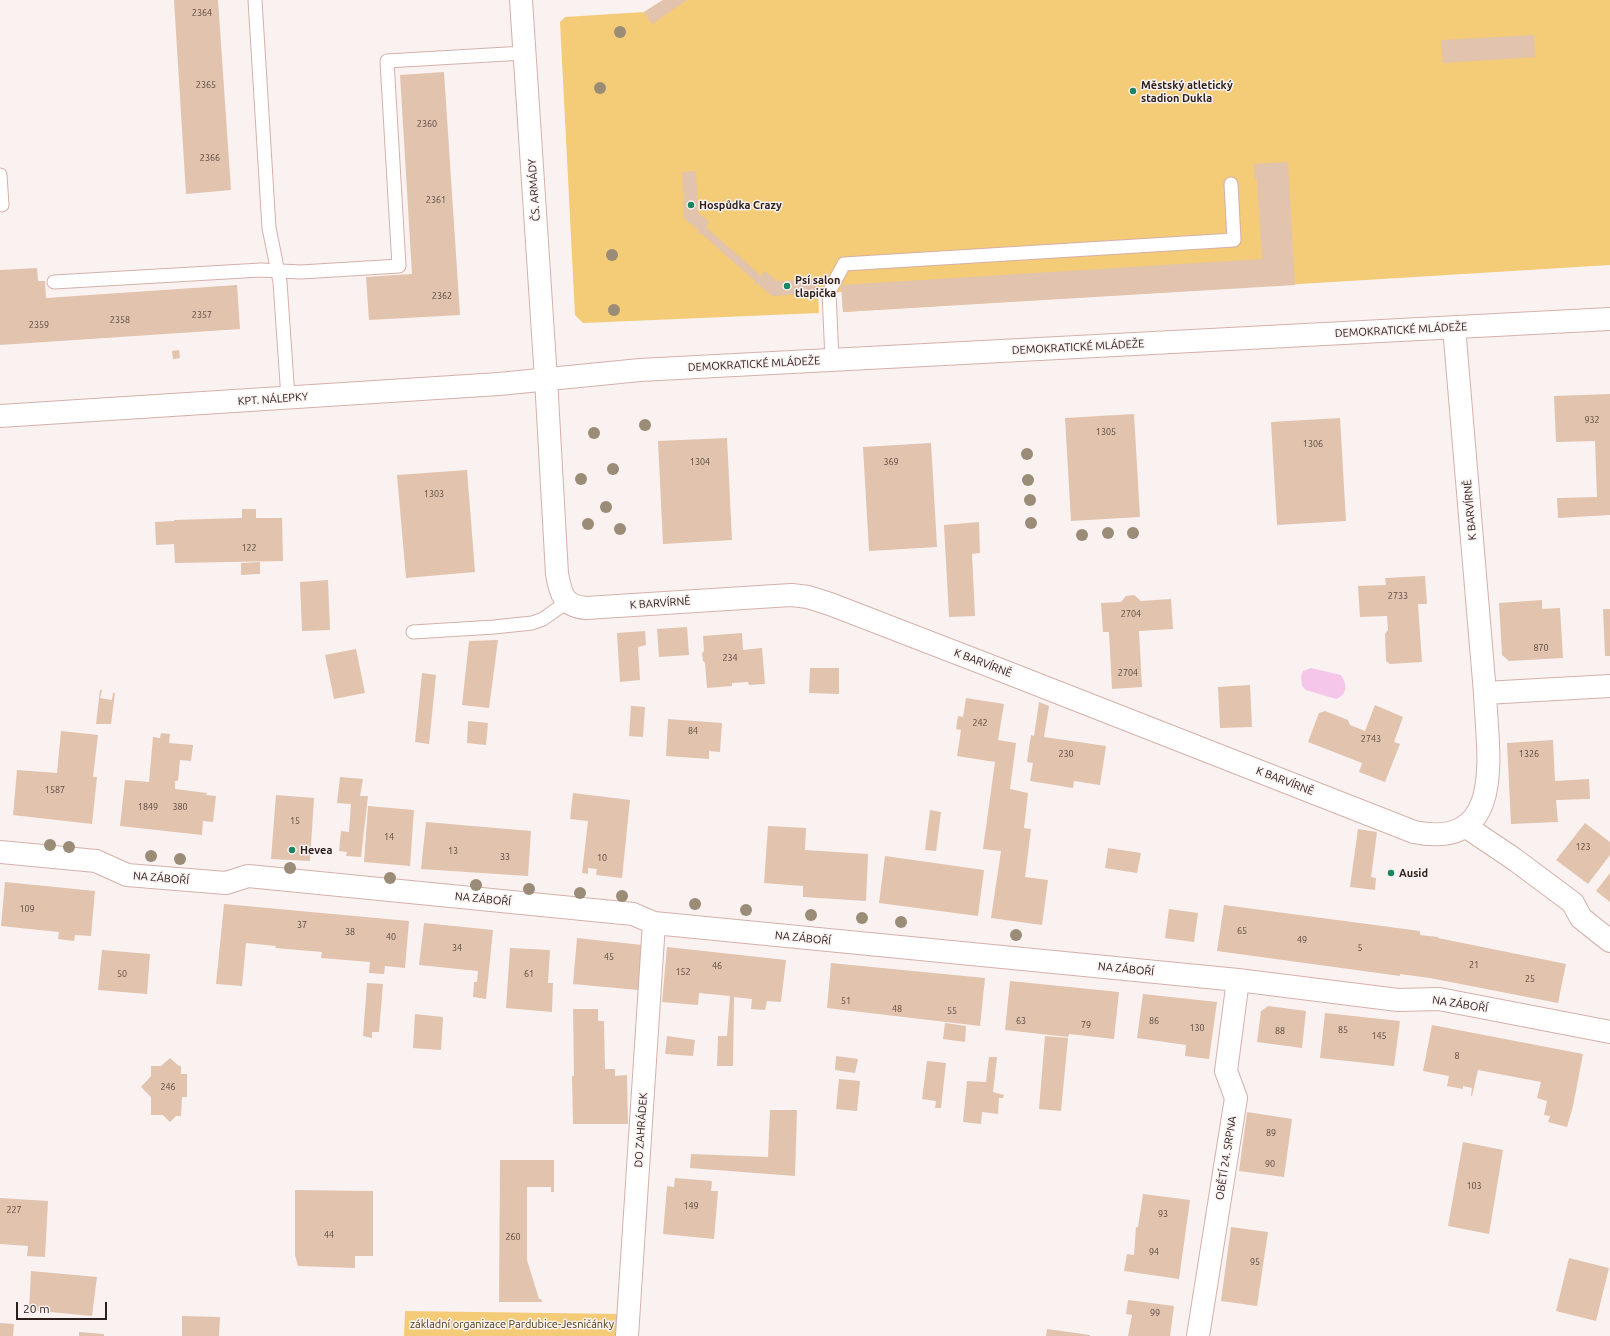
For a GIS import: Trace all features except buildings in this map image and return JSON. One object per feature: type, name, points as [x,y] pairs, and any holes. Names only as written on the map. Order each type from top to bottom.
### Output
[{"type":"street","name":"ČS. ARMÁDY","points":[[521,0],[546,379]]},
{"type":"street","name":"DEMOKRATICKÉ MLÁDEŽE","points":[[546,379],[640,370],[1610,319]]},
{"type":"street","name":"K BARVÍRNĚ","points":[[567,602],[574,607],[586,608],[792,595],[808,597],[844,609],[979,661],[1414,832],[1429,835],[1443,835],[1456,832],[1475,817],[1482,805],[1488,784],[1485,693],[1454,327]]},
{"type":"street","name":"KPT. NÁLEPKY","points":[[0,416],[499,384],[546,379]]},
{"type":"street","points":[[546,379],[557,574],[560,590],[567,602]]},
{"type":"street","points":[[1485,693],[1610,686]]},
{"type":"street","points":[[1465,826],[1514,859],[1573,903],[1581,918],[1610,941]]},
{"type":"street","name":"NA ZÁBOŘÍ","points":[[0,852],[96,860],[128,875],[226,883],[248,876],[633,914],[654,923],[1238,980],[1398,1000],[1439,999],[1610,1032]]},
{"type":"street","name":"DO ZAHRÁDEK","points":[[627,1336],[654,923]]},
{"type":"street","name":"OBĚTÍ 24. SRPNA","points":[[1198,1336],[1236,1098],[1226,1071],[1238,980]]},
{"type":"lane","points":[[256,0],[269,228],[278,271],[288,398]]},
{"type":"lane","points":[[54,282],[261,270],[301,272],[399,266],[387,61],[524,53]]},
{"type":"lane","points":[[0,175],[2,205]]},
{"type":"lane","points":[[832,360],[829,292],[844,264],[1234,240],[1231,184]]},
{"type":"lane","points":[[413,632],[494,628],[532,623],[543,619],[567,602]]},
{"type":"green space","name":"Městský atletický stadion Dukla","points":[[663,0],[1610,0],[1610,265],[843,312],[842,292],[818,293],[819,313],[583,323],[575,315],[560,22],[565,17],[644,12]]},
{"type":"green space","name":"základní organizace Pardubice-Jesničánky","points":[[405,1311],[620,1314],[619,1336],[404,1336]]},
{"type":"shaded area","points":[[1311,668],[1341,675],[1345,686],[1343,695],[1336,699],[1306,690],[1302,686],[1301,677],[1303,671]]},
{"type":"place","name":"Městský atletický stadion Dukla","points":[[1133,91]]},
{"type":"place","name":"Hospůdka Crazy","points":[[691,205]]},
{"type":"place","name":"Psí salon tlapička","points":[[787,286]]},
{"type":"place","name":"Hevea","points":[[292,850]]},
{"type":"place","name":"Ausid","points":[[1391,873]]}]
